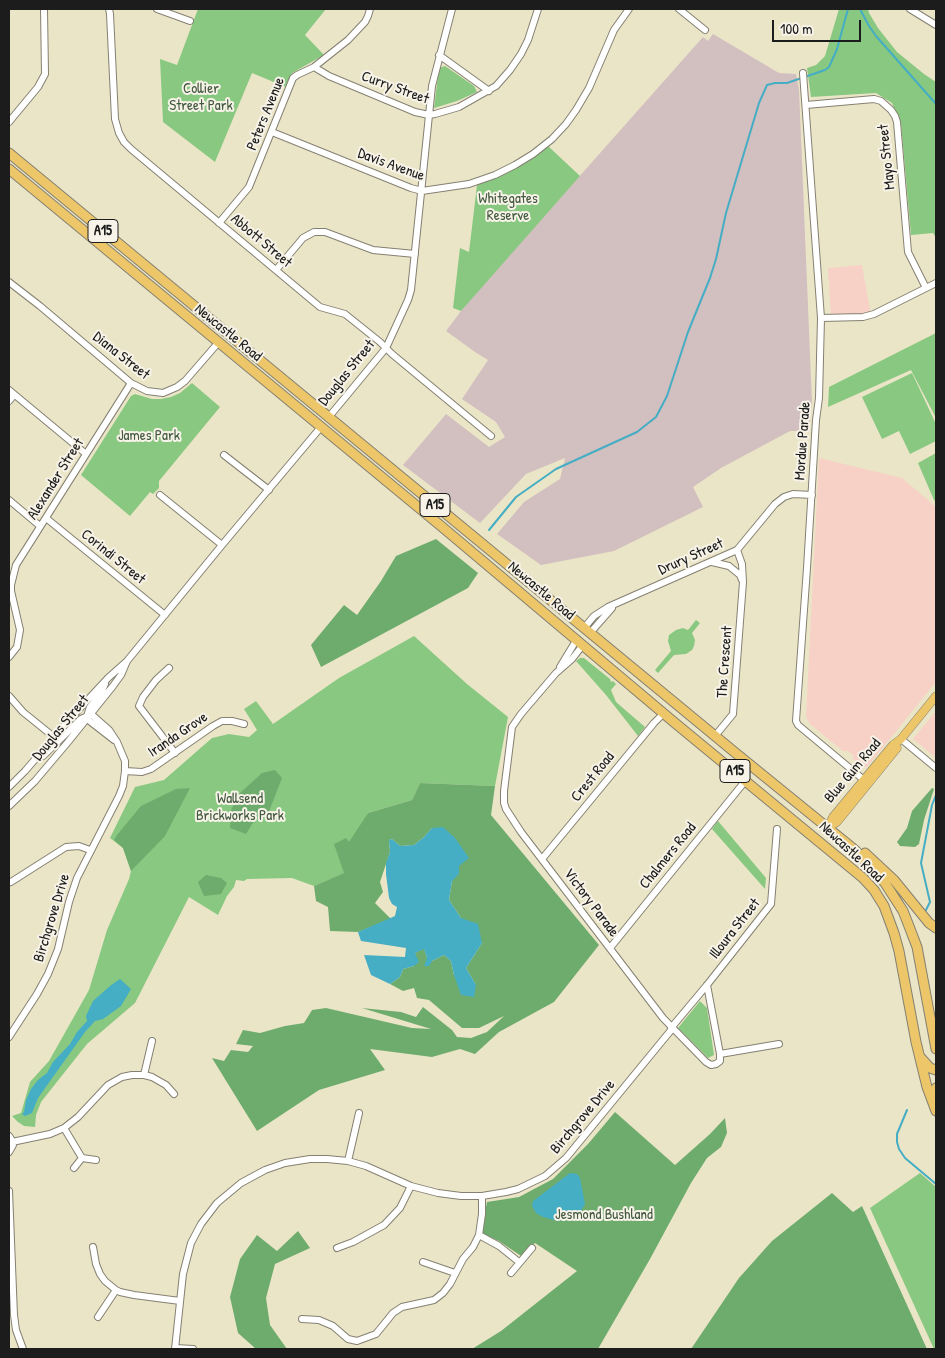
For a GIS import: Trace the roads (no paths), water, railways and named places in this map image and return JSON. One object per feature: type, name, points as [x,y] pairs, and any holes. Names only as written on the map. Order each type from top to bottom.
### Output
[{"type":"highway","name":"Newcastle Road","points":[[9,154],[855,850],[885,883],[907,921],[917,947],[936,1049]]},
{"type":"highway","name":"A15","points":[[9,163],[45,198]]},
{"type":"highway","name":"Newcastle Road","points":[[9,169],[863,878],[874,890],[891,921],[899,951],[919,1056],[928,1092],[936,1111]]},
{"type":"highway","name":"Douglas Street","points":[[321,427],[328,418]]},
{"type":"highway","points":[[580,642],[587,630]]},
{"type":"highway","points":[[818,840],[828,827]]},
{"type":"highway","points":[[855,850],[862,850],[882,868],[929,924],[936,928]]},
{"type":"highway","points":[[919,1056],[930,1068],[936,1070]]},
{"type":"highway","points":[[936,1088],[936,1111]]},
{"type":"main road","name":"Blue Gum Road","points":[[828,827],[833,817],[936,696]]},
{"type":"main road","name":"Blue Gum Road","points":[[828,827],[836,823],[897,748],[901,739]]},
{"type":"street","points":[[9,122],[38,87],[45,74],[44,9]]},
{"type":"street","name":"Abbott Street","points":[[109,9],[115,120],[119,133],[131,150],[320,307],[345,314],[491,436]]},
{"type":"street","points":[[157,9],[190,21]]},
{"type":"street","name":"Peters Avenue","points":[[219,222],[249,187],[293,78],[314,67],[348,40],[364,22],[370,9]]},
{"type":"street","name":"Douglas Street","points":[[328,418],[386,348],[408,300],[411,290],[432,86],[452,9]]},
{"type":"street","name":"Curry Street","points":[[314,67],[328,76],[415,112],[429,115],[435,114],[459,107],[496,86],[521,54],[528,40],[538,9]]},
{"type":"street","name":"Davis Avenue","points":[[272,132],[422,191],[469,184],[495,175],[515,165],[552,139],[576,110],[589,88],[614,30],[629,9]]},
{"type":"street","points":[[679,9],[705,30]]},
{"type":"street","points":[[910,9],[936,25]]},
{"type":"street","points":[[439,55],[489,91]]},
{"type":"street","name":"Mordue Parade","points":[[803,73],[822,318],[819,398],[796,721],[798,725],[864,780]]},
{"type":"street","name":"Mayo Street","points":[[806,105],[874,99],[881,101],[895,116],[908,252],[926,288]]},
{"type":"street","points":[[276,270],[303,238],[314,232],[325,232],[373,250],[415,254]]},
{"type":"street","name":"Diana Street","points":[[9,282],[131,383],[147,391],[163,393],[177,387],[185,381],[218,343]]},
{"type":"street","points":[[822,318],[874,314],[936,283]]},
{"type":"street","name":"Alexander Street","points":[[10,591],[16,565],[131,383]]},
{"type":"street","points":[[9,401],[12,392],[86,454]]},
{"type":"street","name":"Douglas Street","points":[[9,787],[108,678],[127,661],[321,427]]},
{"type":"street","points":[[224,455],[269,490]]},
{"type":"street","name":"Drury Street","points":[[587,630],[619,602],[737,550],[775,504],[784,497],[793,494],[812,495]]},
{"type":"street","points":[[160,495],[222,545]]},
{"type":"street","points":[[9,500],[40,526]]},
{"type":"street","name":"Corindi Street","points":[[46,518],[165,615]]},
{"type":"street","name":"The Crescent","points":[[715,736],[733,714],[743,582],[742,564],[737,550]]},
{"type":"street","points":[[711,562],[729,566],[740,575],[743,582]]},
{"type":"street","points":[[9,657],[17,646],[20,630],[10,591]]},
{"type":"street","name":"Victory Parade","points":[[580,642],[512,727],[504,792],[506,809],[521,832],[672,1028],[708,1064],[718,1063],[720,1054],[779,1044]]},
{"type":"street","name":"Douglas Street","points":[[9,806],[35,781],[88,716],[117,680],[127,661]]},
{"type":"street","points":[[169,668],[156,680],[143,697],[139,706],[175,753]]},
{"type":"street","points":[[25,771],[81,719],[88,716],[90,707],[108,678]]},
{"type":"street","points":[[9,696],[23,712],[54,737]]},
{"type":"street","name":"Crest Road","points":[[542,859],[664,713]]},
{"type":"street","name":"Birchgrove Drive","points":[[9,1037],[42,986],[53,962],[73,890],[90,850],[123,786],[125,761],[115,738],[109,730],[88,716]]},
{"type":"street","name":"Iranda Grove","points":[[125,771],[142,772],[151,769],[222,721],[232,720],[244,724]]},
{"type":"street","points":[[901,739],[936,768]]},
{"type":"street","name":"Chalmers Road","points":[[610,948],[746,780]]},
{"type":"street","name":"Illoura Street","points":[[672,1028],[771,904],[776,829]]},
{"type":"street","points":[[11,882],[66,847],[79,846],[90,850]]},
{"type":"street","points":[[707,985],[720,1054]]},
{"type":"street","name":"Birchgrove Drive","points":[[175,1348],[185,1263],[191,1243],[201,1224],[217,1203],[241,1183],[260,1172],[285,1163],[310,1159],[327,1159],[366,1166],[411,1186],[438,1193],[482,1196],[518,1189],[536,1181],[559,1165],[573,1151],[672,1028]]},
{"type":"street","points":[[144,1075],[152,1041]]},
{"type":"street","points":[[9,1152],[12,1148],[11,1139],[50,1134],[64,1128],[78,1117],[108,1085],[122,1077],[144,1075],[152,1077],[166,1085],[174,1094]]},
{"type":"street","points":[[348,1162],[360,1113]]},
{"type":"street","points":[[64,1128],[82,1158]]},
{"type":"street","points":[[82,1158],[96,1160]]},
{"type":"street","points":[[74,1168],[82,1158]]},
{"type":"street","points":[[337,1248],[384,1224],[400,1208],[411,1186]]},
{"type":"street","points":[[9,1190],[14,1315],[16,1330],[23,1349]]},
{"type":"street","points":[[302,1319],[319,1320],[334,1326],[348,1339],[357,1341],[376,1334],[393,1313],[402,1307],[434,1300],[446,1288],[479,1235],[482,1196]]},
{"type":"street","points":[[479,1235],[499,1246],[519,1262]]},
{"type":"street","points":[[93,1247],[100,1274],[116,1290],[134,1296],[180,1301]]},
{"type":"street","points":[[511,1272],[532,1248]]},
{"type":"street","points":[[423,1262],[455,1273]]},
{"type":"street","points":[[98,1317],[116,1290]]},
{"type":"street","points":[[175,1348],[193,1349]]},
{"type":"water","points":[[443,827],[455,838],[469,858],[459,866],[459,874],[452,881],[449,900],[461,918],[478,924],[482,943],[466,968],[476,985],[474,997],[461,995],[451,961],[444,955],[432,961],[429,966],[424,966],[427,958],[424,949],[415,953],[419,962],[414,966],[403,969],[400,977],[390,984],[371,975],[364,955],[405,957],[406,948],[361,941],[358,932],[395,916],[397,907],[392,904],[389,898],[386,874],[386,863],[390,852],[389,840],[392,839],[400,846],[414,845],[432,828]]},
{"type":"water","points":[[120,979],[131,989],[121,1006],[103,1019],[95,1021],[38,1098],[32,1113],[25,1116],[22,1114],[31,1089],[47,1073],[53,1062],[70,1044],[77,1032],[87,1021],[86,1016],[93,1001]]},
{"type":"water","points":[[570,1173],[577,1174],[580,1178],[585,1204],[581,1211],[575,1217],[558,1221],[536,1213],[532,1206],[533,1201]]},
{"type":"waterway","points":[[489,530],[516,497],[556,469],[637,432],[656,417],[667,396],[688,332],[710,278],[726,213],[759,103],[767,85],[787,83],[829,67],[837,49],[848,9]]},
{"type":"waterway","points":[[860,9],[876,36],[936,104]]},
{"type":"waterway","points":[[926,910],[930,902],[921,863],[932,805],[936,795]]},
{"type":"waterway","points":[[907,1110],[897,1134],[899,1149],[905,1158],[936,1184]]},
{"type":"park label","name":"Collier Street Park","points":[[201,98]]},
{"type":"park label","name":"Whitegates Reserve","points":[[508,208]]},
{"type":"park label","name":"James Park","points":[[149,436]]},
{"type":"park label","name":"Wallsend Brickworks Park","points":[[240,808]]},
{"type":"park label","name":"Jesmond Bushland","points":[[604,1215]]}]
